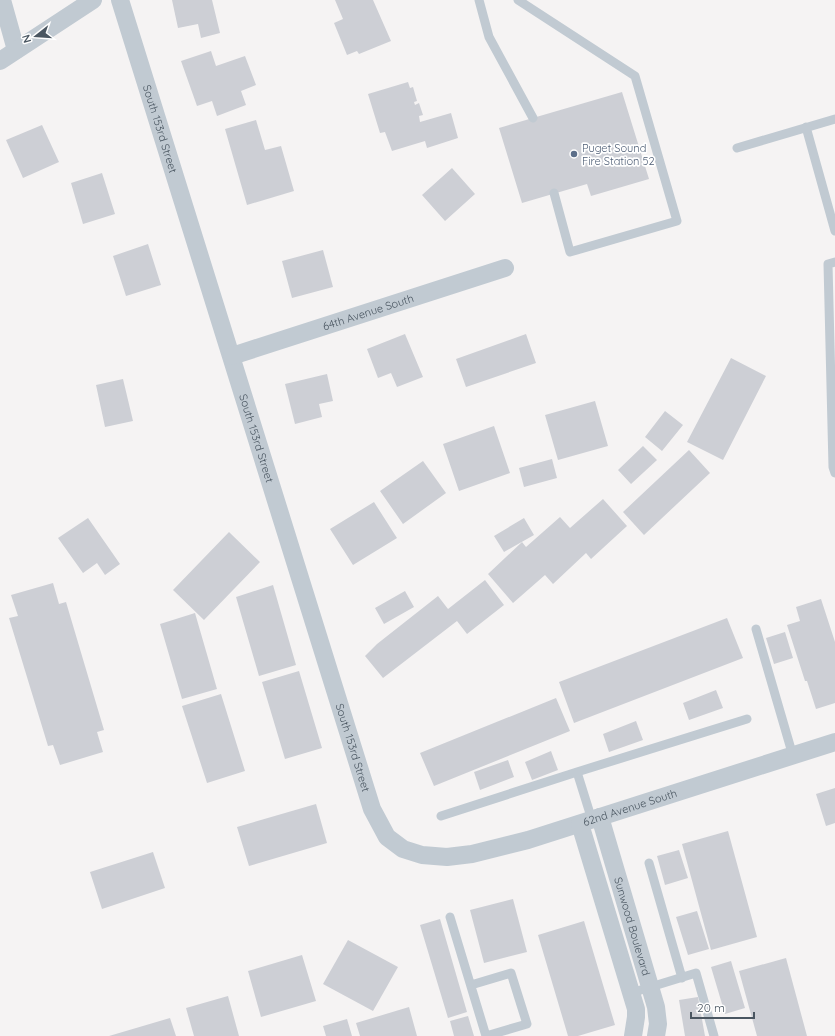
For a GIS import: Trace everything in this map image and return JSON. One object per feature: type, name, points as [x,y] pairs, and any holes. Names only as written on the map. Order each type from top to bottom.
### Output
[{"type":"street","points":[[2,0],[16,50]]},
{"type":"street","points":[[0,61],[93,0]]},
{"type":"street","name":"South 153rd Street","points":[[120,0],[372,809],[387,837],[403,849],[422,854]]},
{"type":"street","name":"64th Avenue South","points":[[232,356],[504,268]]},
{"type":"street","name":"62nd Avenue South","points":[[422,854],[447,857],[501,848],[835,742]]},
{"type":"street","name":"Sunwood Boulevard","points":[[590,820],[650,987],[656,1007],[658,1024],[656,1036]]},
{"type":"street","name":"Sunwood Boulevard","points":[[590,820],[636,1017],[633,1036]]},
{"type":"lane","points":[[479,0],[489,37],[533,118]]},
{"type":"lane","points":[[518,0],[635,76],[677,221],[570,252],[554,193]]},
{"type":"lane","points":[[737,148],[835,119]]},
{"type":"lane","points":[[806,127],[835,231]]},
{"type":"lane","points":[[835,262],[828,264],[833,467],[835,473]]},
{"type":"lane","points":[[756,629],[793,756]]},
{"type":"lane","points":[[441,816],[747,719]]},
{"type":"lane","points":[[577,772],[590,820]]},
{"type":"lane","points":[[649,864],[682,978]]},
{"type":"lane","points":[[450,916],[486,1036],[527,1024],[511,973],[471,985]]},
{"type":"lane","points":[[631,993],[696,973],[714,1036]]},
{"type":"building","points":[[172,0],[212,0],[220,33],[201,38],[198,24],[178,28]]},
{"type":"building","points":[[335,0],[373,0],[391,41],[359,54],[357,51],[347,55],[334,23],[343,19]]},
{"type":"building","points":[[211,51],[216,66],[245,56],[256,85],[241,91],[246,105],[217,116],[212,101],[197,106],[181,61]]},
{"type":"building","points":[[408,82],[410,88],[413,87],[417,101],[414,102],[415,105],[419,103],[423,115],[419,116],[420,122],[451,113],[458,138],[427,148],[425,141],[392,151],[385,132],[380,133],[368,94]]},
{"type":"building","name":"Puget Sound Fire Station 52","points":[[622,92],[649,179],[591,196],[587,184],[522,203],[499,128]]},
{"type":"building","points":[[256,120],[265,150],[281,146],[294,191],[247,205],[225,129]]},
{"type":"building","points":[[42,125],[59,162],[23,178],[6,140]]},
{"type":"building","points":[[452,168],[475,194],[445,221],[422,195]]},
{"type":"building","points":[[102,173],[115,214],[83,224],[71,183]]},
{"type":"building","points":[[148,244],[161,285],[126,296],[113,256]]},
{"type":"building","points":[[323,250],[333,287],[292,298],[282,261]]},
{"type":"building","points":[[405,334],[423,377],[397,387],[391,373],[378,378],[367,349]]},
{"type":"building","points":[[526,334],[536,363],[466,387],[456,359]]},
{"type":"building","points":[[731,358],[766,376],[723,460],[687,442]]},
{"type":"building","points":[[327,374],[333,401],[319,404],[322,417],[295,424],[285,384]]},
{"type":"building","points":[[123,379],[133,421],[105,427],[96,385]]},
{"type":"building","points":[[595,401],[608,446],[558,460],[545,415]]},
{"type":"building","points":[[665,411],[683,425],[662,451],[645,437]]},
{"type":"building","points":[[494,426],[510,473],[459,491],[443,444]]},
{"type":"building","points":[[643,446],[657,460],[631,484],[618,470]]},
{"type":"building","points":[[689,450],[710,473],[644,535],[623,512]]},
{"type":"building","points":[[552,459],[557,478],[524,487],[519,468]]},
{"type":"building","points":[[423,461],[446,493],[403,524],[380,491]]},
{"type":"building","points":[[603,499],[627,526],[591,559],[586,553],[553,584],[545,575],[513,603],[488,574],[522,542],[526,547],[560,517],[570,528]]},
{"type":"building","points":[[374,502],[397,538],[353,565],[330,529]]},
{"type":"building","points":[[88,518],[120,564],[105,575],[97,563],[83,573],[58,538]]},
{"type":"building","points":[[524,518],[534,535],[504,552],[494,536]]},
{"type":"building","points":[[229,532],[260,562],[204,620],[173,590]]},
{"type":"building","points":[[485,580],[504,605],[467,634],[457,621],[383,678],[365,656],[377,644],[438,596],[448,609]]},
{"type":"building","points":[[53,583],[59,604],[66,602],[104,730],[97,732],[103,752],[60,765],[53,745],[48,746],[9,618],[18,616],[11,595]]},
{"type":"building","points":[[273,585],[296,665],[259,676],[236,597]]},
{"type":"building","points":[[405,591],[414,607],[384,624],[375,608]]},
{"type":"building","points":[[821,599],[835,642],[835,703],[816,709],[807,681],[805,681],[787,625],[800,621],[796,607]]},
{"type":"building","points":[[195,613],[217,689],[182,699],[160,624]]},
{"type":"building","points":[[727,618],[743,658],[574,723],[559,682]]},
{"type":"building","points":[[785,632],[793,658],[774,664],[766,638]]},
{"type":"building","points":[[299,671],[322,748],[285,759],[262,682]]},
{"type":"building","points":[[716,690],[723,708],[689,720],[683,703]]},
{"type":"building","points":[[221,694],[245,771],[207,783],[182,706]]},
{"type":"building","points":[[556,698],[570,731],[434,786],[420,753]]},
{"type":"building","points":[[636,721],[643,740],[609,752],[603,734]]},
{"type":"building","points":[[551,751],[558,770],[532,780],[525,762]]},
{"type":"building","points":[[508,760],[514,777],[480,790],[474,772]]},
{"type":"building","points":[[835,788],[835,823],[826,826],[816,794]]},
{"type":"building","points":[[316,804],[327,843],[249,866],[237,827]]},
{"type":"building","points":[[728,831],[757,937],[711,950],[682,844]]},
{"type":"building","points":[[679,850],[688,878],[665,885],[657,856]]},
{"type":"building","points":[[153,852],[165,888],[102,909],[90,872]]},
{"type":"building","points":[[513,899],[527,952],[484,963],[470,910]]},
{"type":"building","points":[[697,911],[709,949],[688,955],[676,917]]},
{"type":"building","points":[[440,919],[467,1012],[448,1018],[420,925]]},
{"type":"building","points":[[584,921],[615,1025],[578,1036],[568,1036],[538,935]]},
{"type":"building","points":[[348,940],[398,967],[373,1011],[323,984]]},
{"type":"building","points":[[302,955],[316,1001],[261,1017],[248,971]]},
{"type":"building","points":[[786,958],[807,1036],[757,1036],[739,971]]},
{"type":"building","points":[[731,961],[745,1008],[725,1014],[711,967]]},
{"type":"building","points":[[228,996],[239,1036],[194,1036],[186,1008]]},
{"type":"building","points":[[698,997],[705,1036],[685,1036],[679,1000]]},
{"type":"building","points":[[409,1007],[417,1036],[360,1036],[356,1023]]},
{"type":"building","points":[[468,1016],[474,1036],[454,1036],[450,1021]]},
{"type":"building","points":[[170,1018],[176,1036],[109,1036]]},
{"type":"building","points":[[347,1019],[352,1036],[326,1036],[323,1026]]},
{"type":"place","name":"Puget Sound Fire Station 52","points":[[574,154]]}]
